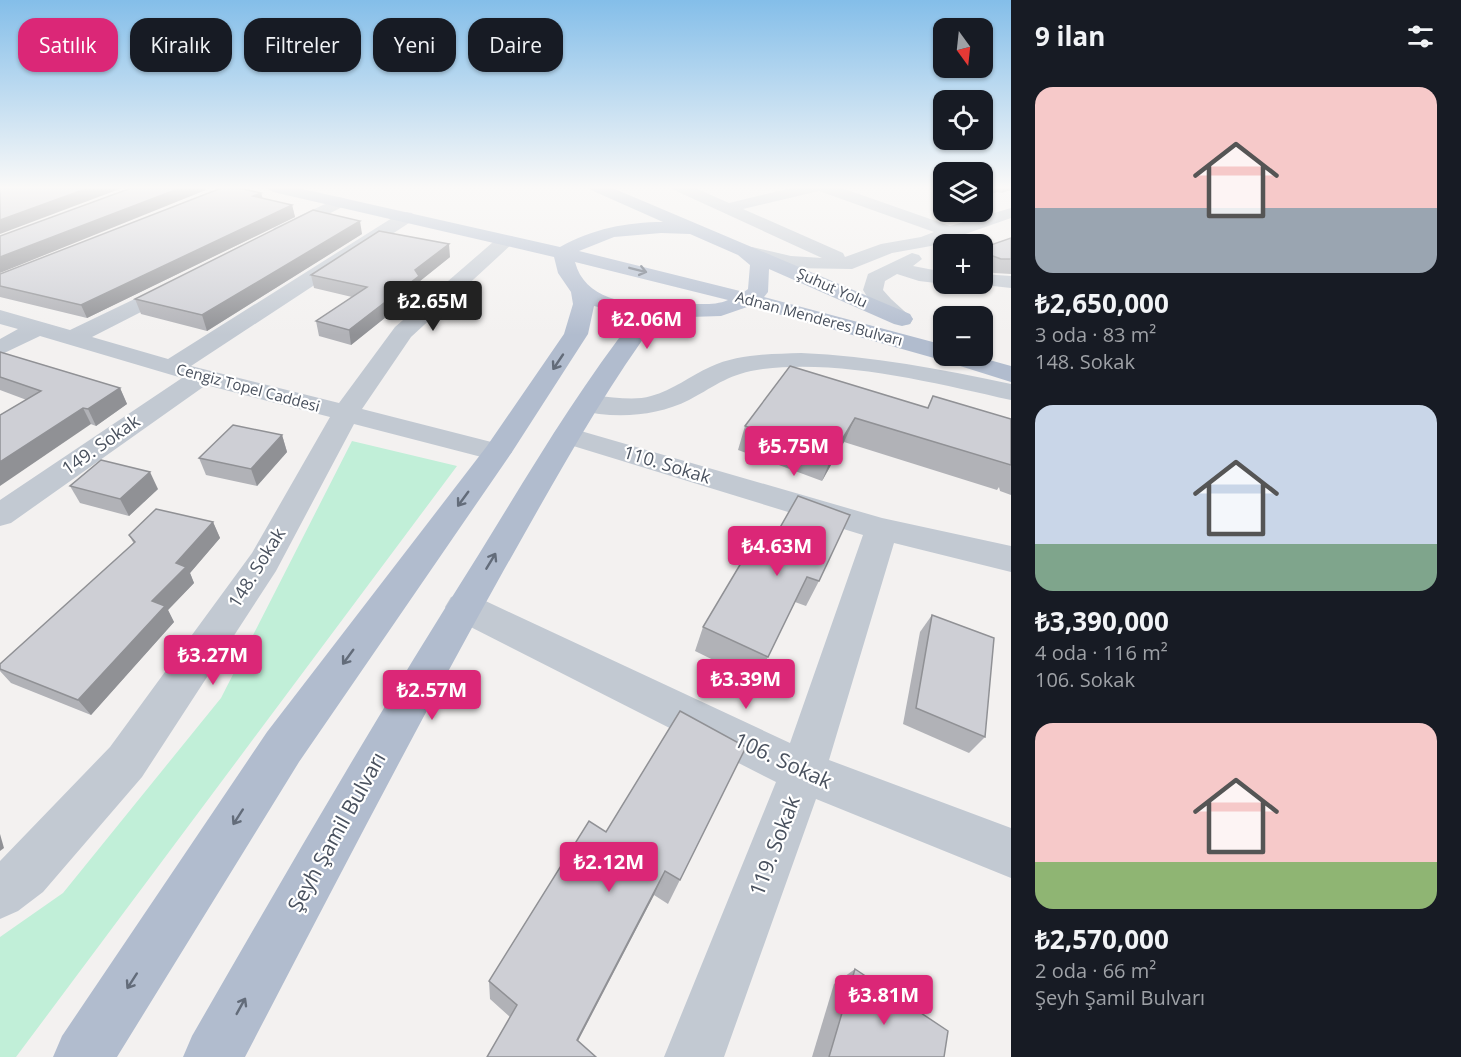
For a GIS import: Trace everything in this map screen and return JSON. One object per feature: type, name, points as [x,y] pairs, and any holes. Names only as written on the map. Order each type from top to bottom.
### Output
[{"type":"main road","name":"Adnan Menderes Bulvarı","points":[[490,236],[506,240],[563,244],[586,239],[752,292],[823,320],[933,350]]},
{"type":"main road","name":"Adnan Menderes Bulvarı","points":[[528,236],[563,244],[667,277],[911,322]]},
{"type":"main road","points":[[576,236],[563,244],[564,269],[575,283],[584,304],[576,334]]},
{"type":"main road","name":"Şuhut Yolu","points":[[714,236],[911,322]]},
{"type":"main road","points":[[506,240],[533,251],[603,303],[650,313],[727,309],[752,292],[760,263],[747,250]]},
{"type":"main road","points":[[83,1057],[282,747],[497,452],[576,334],[603,303]]},
{"type":"main road","name":"Şeyh Şamil Bulvarı","points":[[213,1057],[424,674],[612,362],[650,313]]},
{"type":"main road","points":[[612,362],[667,334],[702,321],[767,315],[823,320]]},
{"type":"main road","points":[[993,346],[1011,351]]},
{"type":"main road","points":[[984,366],[1011,374]]},
{"type":"street","points":[[264,241],[271,236]]},
{"type":"street","points":[[171,368],[376,236]]},
{"type":"street","points":[[790,236],[843,260]]},
{"type":"street","points":[[747,250],[791,262],[840,264],[852,263],[898,245],[925,242],[939,236]]},
{"type":"street","name":"148. Sokak","points":[[0,893],[25,874],[126,762],[264,562],[346,413],[403,332],[506,240]]},
{"type":"street","points":[[911,322],[883,304],[873,290],[875,279],[895,267],[927,254],[931,246],[925,242]]},
{"type":"street","points":[[895,267],[919,275],[933,277]]},
{"type":"street","points":[[72,338],[195,276]]},
{"type":"street","points":[[993,281],[1011,282]]},
{"type":"street","name":"Cengiz Topel Caddesi","points":[[0,317],[171,368],[497,452]]},
{"type":"street","points":[[0,348],[38,328]]},
{"type":"street","points":[[577,419],[619,408],[650,406],[670,399],[714,374],[736,366],[786,361],[823,362],[894,370],[958,380],[1011,392]]},
{"type":"street","name":"149. Sokak","points":[[0,515],[202,376]]},
{"type":"street","name":"110. Sokak","points":[[577,419],[882,529],[1011,560]]},
{"type":"street","name":"119. Sokak","points":[[694,1057],[802,772],[882,529]]},
{"type":"street","name":"106. Sokak","points":[[464,607],[802,772],[1011,853]]},
{"type":"green space","points":[[352,441],[457,466],[16,1057],[0,1057],[0,937],[63,893],[221,698]]},
{"type":"building","points":[[0,236],[54,236],[0,257]]},
{"type":"building","points":[[97,236],[226,236],[81,305],[0,286],[0,274]]},
{"type":"building","points":[[260,236],[334,236],[202,315],[135,299]]},
{"type":"building","points":[[371,236],[408,236],[449,244],[415,270],[419,276],[349,330],[316,321],[367,287],[311,275]]},
{"type":"building","points":[[1011,238],[1011,259],[993,256],[993,244]]},
{"type":"building","points":[[0,352],[120,388],[88,409],[83,408],[0,462],[0,415],[41,391],[0,377]]},
{"type":"building","points":[[790,366],[928,408],[933,396],[1011,419],[1011,465],[855,418],[832,456],[745,426]]},
{"type":"building","points":[[233,425],[282,435],[251,469],[199,458]]},
{"type":"building","points":[[101,460],[150,472],[120,499],[70,486]]},
{"type":"building","points":[[798,496],[850,515],[819,581],[807,577],[768,657],[703,627],[747,553],[762,559]]},
{"type":"building","points":[[156,509],[213,522],[176,563],[186,567],[152,601],[165,606],[78,700],[0,669],[0,664],[135,542],[129,535]]},
{"type":"building","points":[[932,615],[994,638],[985,737],[916,708]]},
{"type":"building","points":[[680,711],[746,747],[680,880],[665,871],[577,1040],[596,1057],[487,1057],[517,1005],[489,981],[589,821],[606,832]]},
{"type":"building","points":[[855,969],[948,1031],[944,1057],[829,1057]]}]
